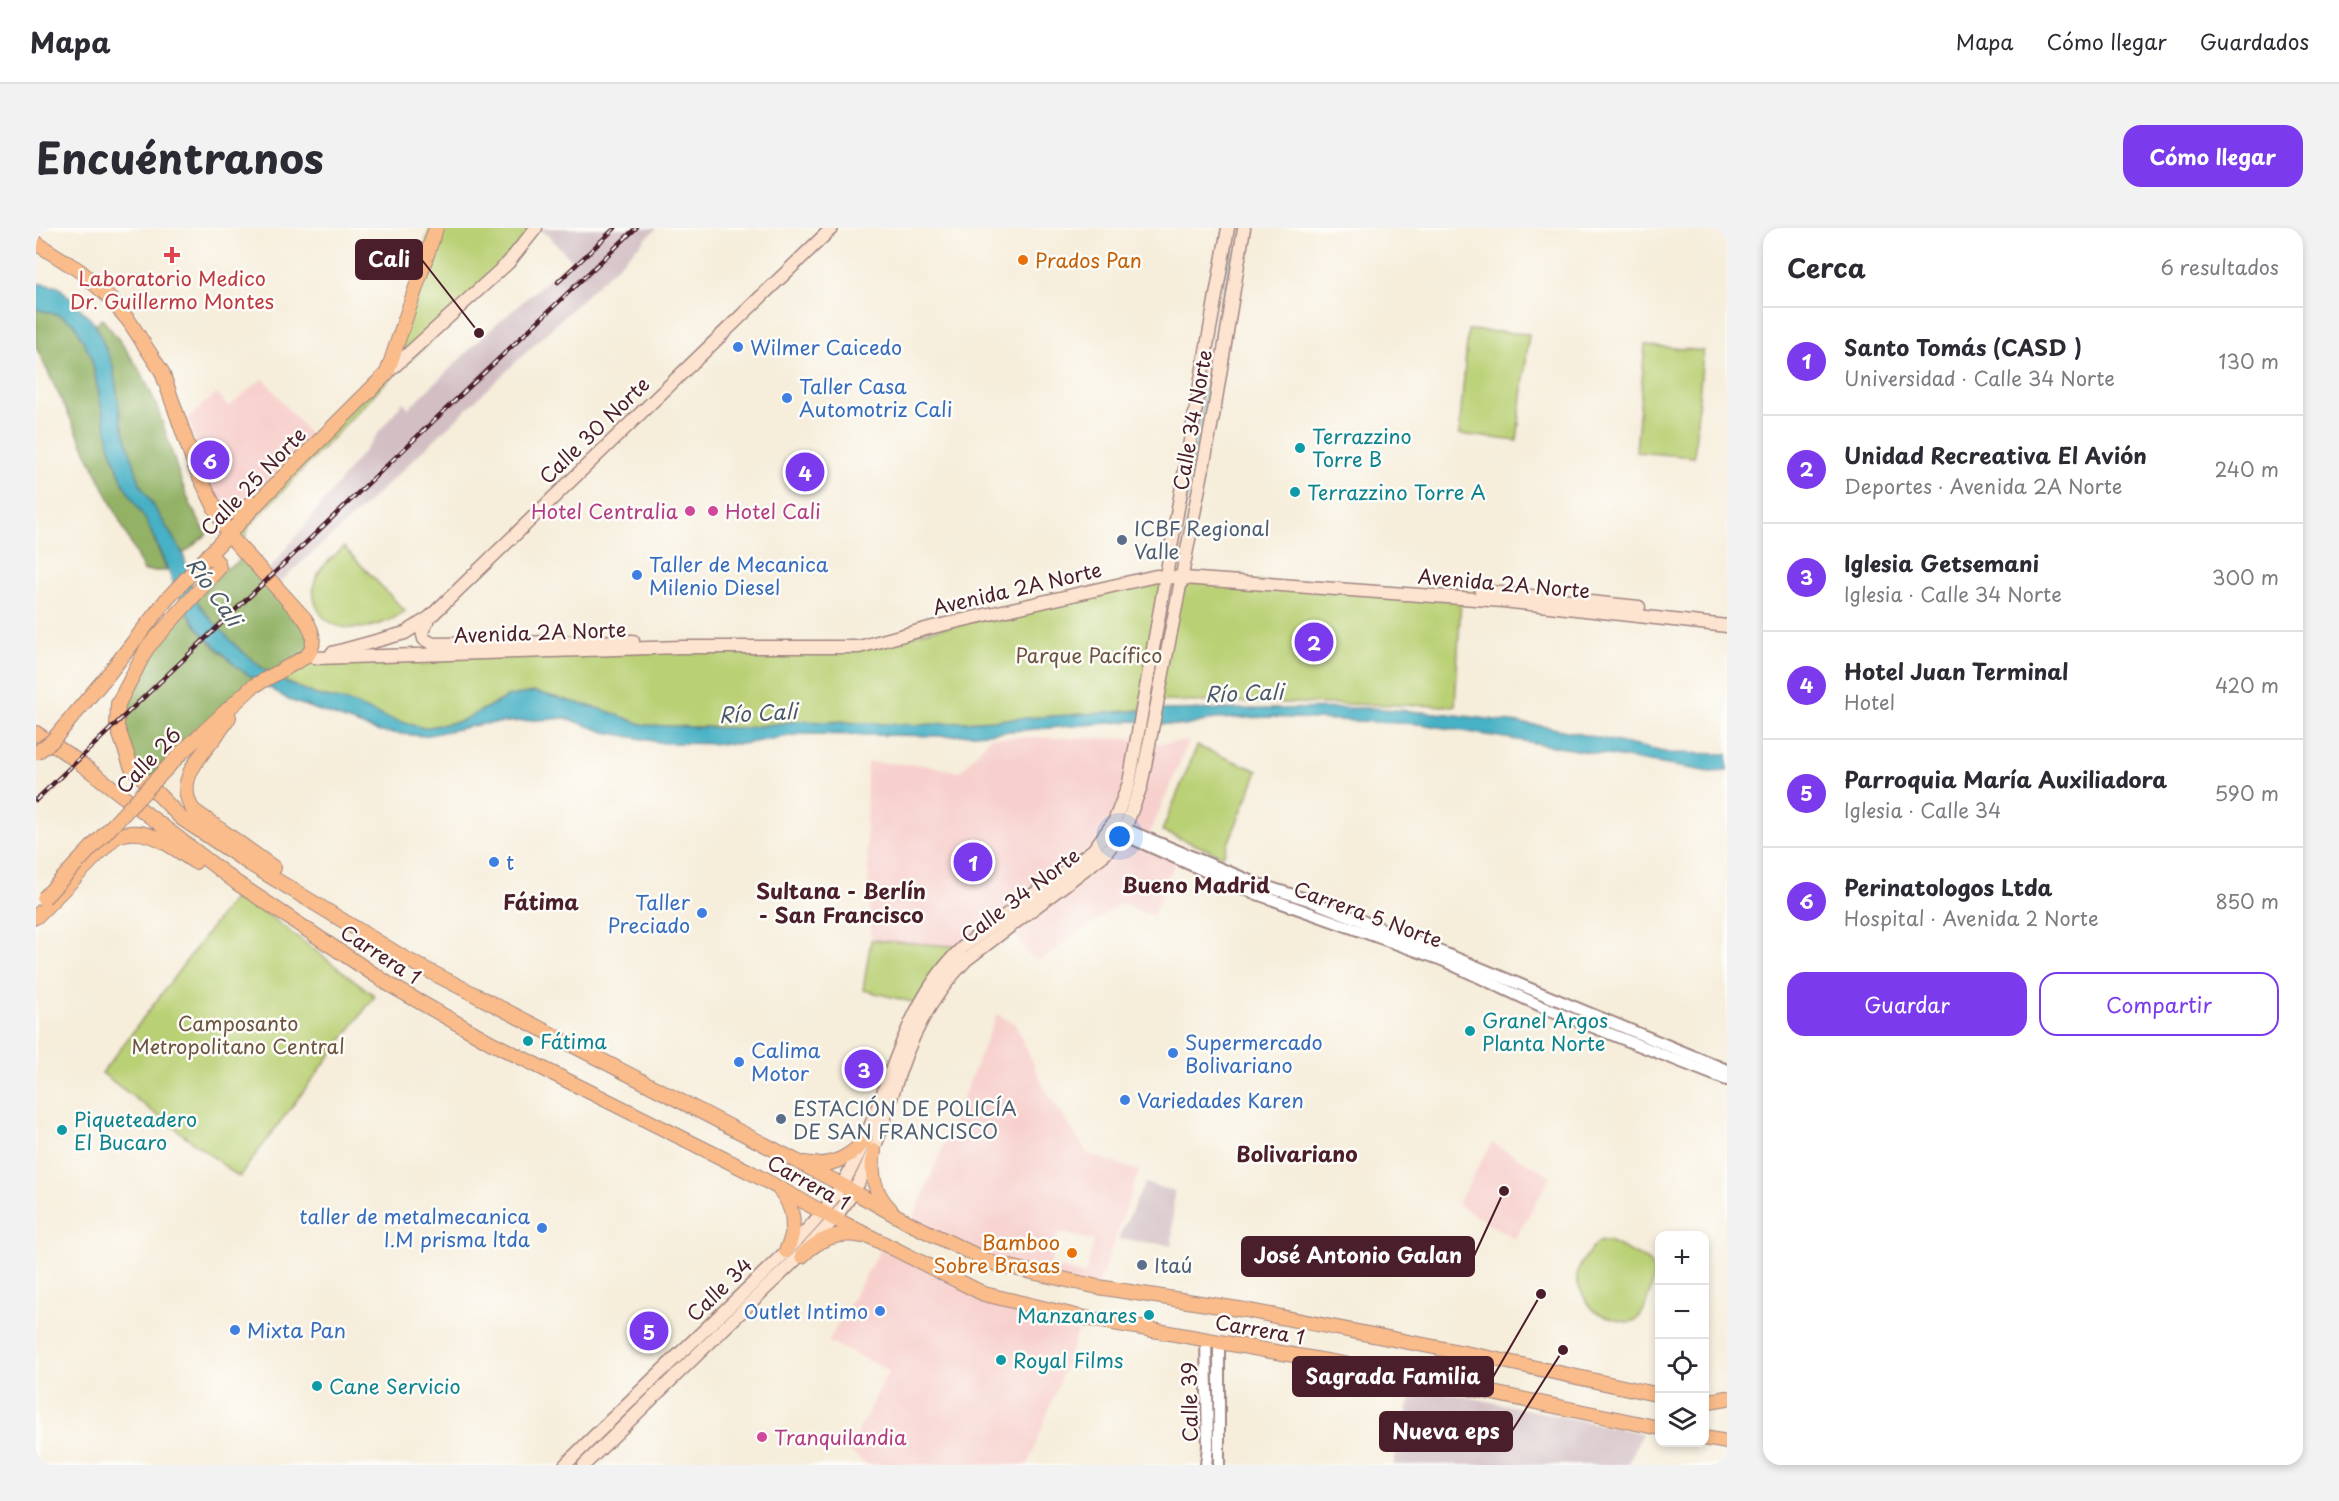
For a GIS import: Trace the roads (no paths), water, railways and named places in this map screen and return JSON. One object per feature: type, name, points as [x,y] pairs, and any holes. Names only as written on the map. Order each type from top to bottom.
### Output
[{"type":"main road","name":"Calle 25 Norte","points":[[36,753],[52,741],[107,676],[167,599],[228,534],[387,373],[508,263],[536,228]]},
{"type":"main road","name":"Calle 30 Norte","points":[[309,659],[405,633],[430,617],[832,228]]},
{"type":"main road","name":"Calle 34 Norte","points":[[847,1188],[870,1145],[894,1061],[930,985],[944,966],[1078,877],[1105,855],[1124,831],[1141,786],[1144,735],[1143,700],[1228,228]]},
{"type":"main road","name":"Calle 34 Norte","points":[[989,935],[1093,850],[1112,825],[1129,783],[1156,703],[1183,572],[1244,228]]},
{"type":"main road","name":"Calle 25 Norte","points":[[387,373],[433,231]]},
{"type":"main road","points":[[36,243],[80,271],[107,295],[152,353],[171,393],[196,469],[228,534],[309,625],[313,635],[313,647],[309,659]]},
{"type":"main road","points":[[215,509],[222,513],[236,511],[269,491]]},
{"type":"main road","name":"Carrera 1","points":[[208,556],[218,563],[215,573],[147,648],[118,704],[116,717],[124,750],[131,766],[181,818],[365,935],[562,1041],[794,1160],[974,1256],[1017,1271],[1098,1287],[1245,1310],[1655,1394]]},
{"type":"main road","name":"Avenida 2A Norte","points":[[309,659],[682,647],[859,647],[933,627],[1165,572]]},
{"type":"main road","name":"Avenida 2A Norte","points":[[430,617],[422,631],[424,639],[433,644],[860,640],[1020,600],[1165,572],[1183,572],[1524,595],[1727,618]]},
{"type":"main road","name":"Avenida 2A Norte","points":[[1183,572],[1503,601],[1727,626]]},
{"type":"main road","name":"Calle 26","points":[[40,902],[182,752],[252,687],[286,668],[309,659]]},
{"type":"main road","points":[[238,701],[224,727],[187,775],[184,784],[188,803],[209,823],[338,911],[365,935]]},
{"type":"main road","name":"Carrera 1","points":[[36,733],[76,760],[237,883],[390,985],[490,1042],[984,1294],[1004,1301],[1080,1317],[1406,1375],[1655,1427]]},
{"type":"main road","points":[[36,917],[114,838],[132,831],[149,834],[215,875],[237,883]]},
{"type":"main road","points":[[794,1160],[808,1164],[836,1162],[870,1145],[875,1185],[885,1203],[899,1216]]},
{"type":"main road","points":[[777,1187],[788,1202],[793,1219],[792,1236],[786,1251]]},
{"type":"main road","name":"Calle 34","points":[[584,1465],[802,1256],[847,1188]]},
{"type":"main road","name":"Calle 34","points":[[565,1465],[786,1251],[829,1215]]},
{"type":"main road","points":[[802,1256],[825,1238],[839,1234],[876,1239]]},
{"type":"main road","points":[[1709,1401],[1727,1398]]},
{"type":"main road","points":[[1709,1402],[1727,1404]]},
{"type":"main road","points":[[1709,1439],[1727,1442]]},
{"type":"street","name":"Carrera 5 Norte","points":[[1112,825],[1254,892],[1442,960],[1545,1008],[1727,1080]]},
{"type":"street","name":"Carrera 5 Norte","points":[[1124,831],[1257,884],[1309,900],[1446,954],[1727,1070]]},
{"type":"street","name":"Calle 39","points":[[1206,1465],[1212,1340]]},
{"type":"street","name":"Calle 39","points":[[1212,1340],[1220,1448],[1219,1465]]},
{"type":"street","points":[[1208,1446],[1220,1448]]},
{"type":"water","points":[[36,283],[59,287],[95,324],[113,366],[121,421],[140,484],[183,554],[196,600],[207,615],[238,648],[272,676],[316,695],[349,702],[387,718],[424,728],[461,721],[509,696],[535,692],[604,710],[644,725],[744,728],[798,721],[920,725],[1146,710],[1370,708],[1448,714],[1543,726],[1669,753],[1727,754],[1727,771],[1710,772],[1420,724],[1270,717],[1214,719],[1185,726],[1132,721],[950,736],[801,734],[742,744],[664,743],[605,732],[566,718],[482,724],[424,736],[380,732],[289,700],[239,669],[202,633],[185,609],[147,522],[124,485],[110,447],[91,356],[74,323],[59,315],[36,309]]},
{"type":"waterway","points":[[1175,559],[1236,228]]},
{"type":"railway","points":[[558,282],[615,228]]},
{"type":"railway","points":[[36,800],[636,228]]},
{"type":"place","name":"Laboratorio Medico Dr. Guillermo Montes","points":[[172,255]]},
{"type":"place","name":"Prados Pan","points":[[1023,260]]},
{"type":"place","name":"Cali","points":[[479,333]]},
{"type":"place","name":"Wilmer Caicedo","points":[[738,347]]},
{"type":"place","name":"Taller Casa Automotriz Cali","points":[[787,398]]},
{"type":"place","name":"Terrazzino Torre B","points":[[1300,448]]},
{"type":"place","name":"Perinatologos Ltda","points":[[210,460]]},
{"type":"place","name":"Hotel Juan Terminal","points":[[805,472]]},
{"type":"place","name":"Terrazzino Torre A","points":[[1295,492]]},
{"type":"place","name":"Hotel Centralia","points":[[690,511]]},
{"type":"place","name":"Hotel Cali","points":[[713,511]]},
{"type":"place","name":"ICBF Regional Valle","points":[[1122,540]]},
{"type":"place","name":"Taller de Mecanica Milenio Diesel","points":[[637,575]]},
{"type":"place","name":"Unidad Recreativa El Avión","points":[[1314,642]]},
{"type":"place","name":"t","points":[[494,862]]},
{"type":"place","name":"Santo Tomás (CASD )","points":[[973,862]]},
{"type":"place","name":"Taller Preciado","points":[[702,913]]},
{"type":"place","name":"Granel Argos Planta Norte","points":[[1470,1031]]},
{"type":"place","name":"Fátima","points":[[528,1041]]},
{"type":"place","name":"Supermercado Bolivariano","points":[[1173,1053]]},
{"type":"place","name":"Calima Motor","points":[[739,1062]]},
{"type":"place","name":"Iglesia Getsemani","points":[[864,1069]]},
{"type":"place","name":"Variedades Karen","points":[[1125,1100]]},
{"type":"place","name":"ESTACIÓN DE POLICÍA DE SAN FRANCISCO","points":[[781,1119]]},
{"type":"place","name":"Piqueteadero El Bucaro","points":[[62,1130]]},
{"type":"place","name":"José Antonio Galan","points":[[1504,1191]]},
{"type":"place","name":"taller de metalmecanica I.M prisma ltda","points":[[542,1228]]},
{"type":"place","name":"Bamboo Sobre Brasas","points":[[1072,1253]]},
{"type":"place","name":"Itaú","points":[[1142,1265]]},
{"type":"place","name":"Sagrada Familia","points":[[1541,1294]]},
{"type":"place","name":"Outlet Intimo","points":[[880,1311]]},
{"type":"place","name":"Manzanares","points":[[1149,1315]]},
{"type":"place","name":"Mixta Pan","points":[[235,1330]]},
{"type":"place","name":"Parroquia María Auxiliadora","points":[[649,1331]]},
{"type":"place","name":"Nueva eps","points":[[1563,1350]]},
{"type":"place","name":"Royal Films","points":[[1001,1360]]},
{"type":"place","name":"Cane Servicio","points":[[317,1386]]},
{"type":"place","name":"Tranquilandia","points":[[762,1437]]},
{"type":"district","name":"Bueno Madrid","points":[[1196,884]]},
{"type":"district","name":"Fátima","points":[[541,901]]},
{"type":"district","name":"Sultana - Berlín - San Francisco","points":[[841,902]]},
{"type":"district","name":"Bolivariano","points":[[1297,1153]]},
{"type":"water label","name":"Río Cali","points":[[215,591]]},
{"type":"water label","name":"Río Cali","points":[[1244,692]]},
{"type":"water label","name":"Río Cali","points":[[758,712]]},
{"type":"park label","name":"Parque Pacífico","points":[[1089,655]]},
{"type":"park label","name":"Camposanto Metropolitano Central","points":[[238,1034]]}]
